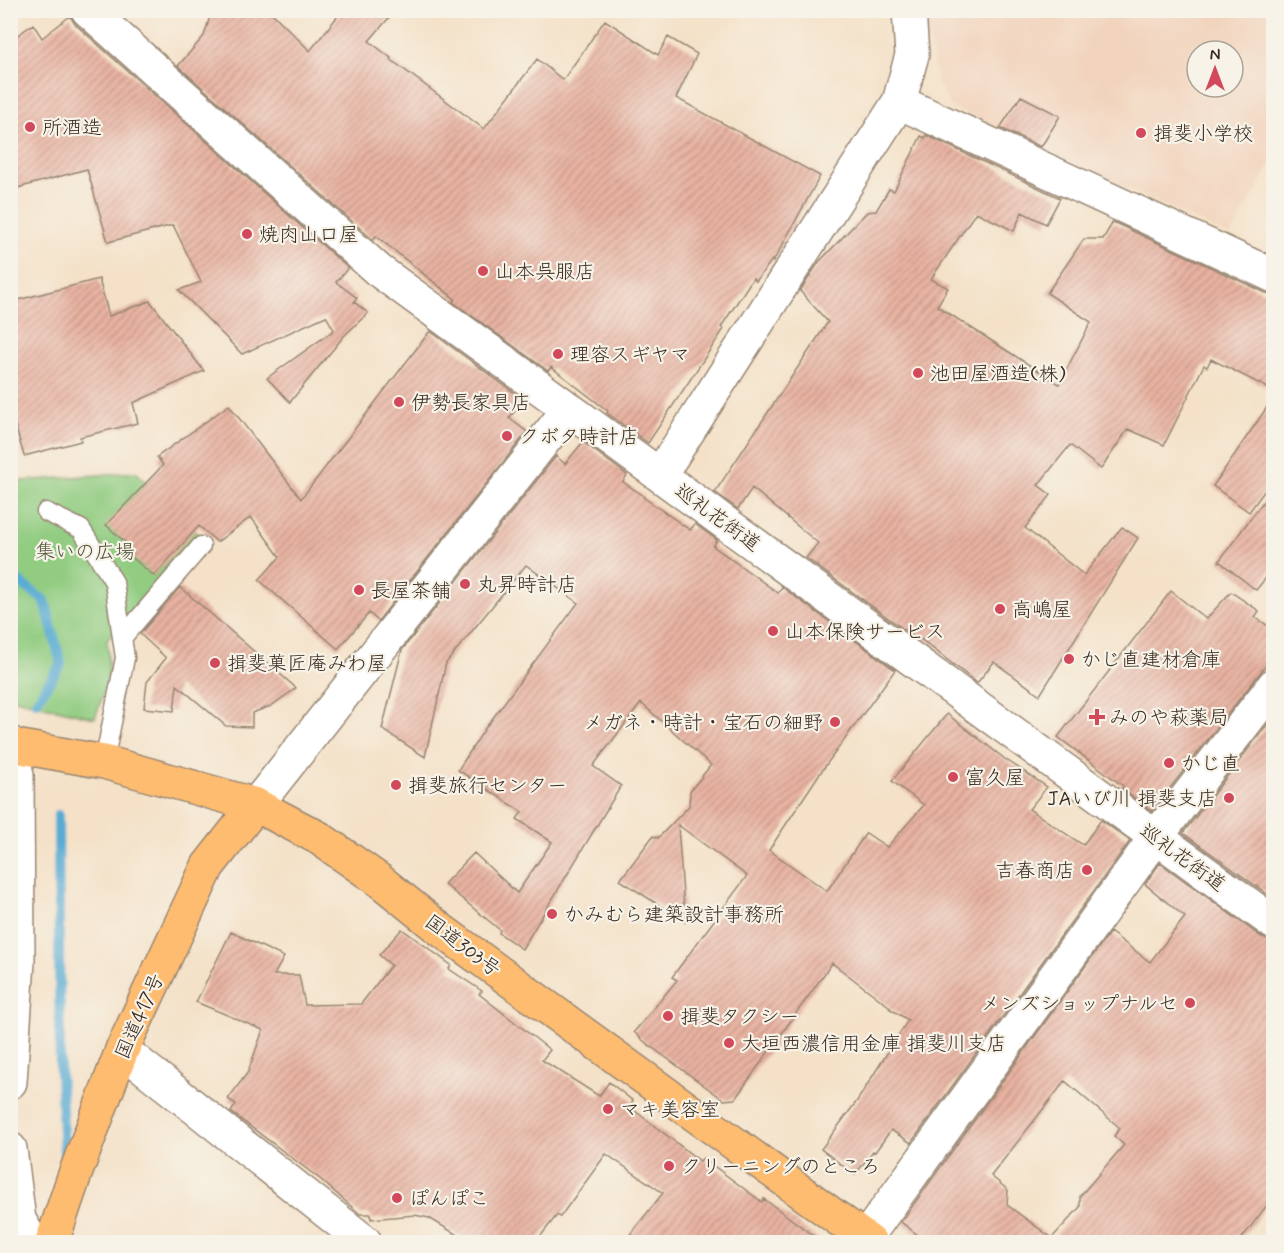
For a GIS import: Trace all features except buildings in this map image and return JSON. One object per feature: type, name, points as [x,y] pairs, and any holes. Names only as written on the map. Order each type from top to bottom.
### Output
[{"type":"highway","name":"国道303号","points":[[11,744],[104,762],[256,805],[319,838],[379,880],[441,930],[867,1241]]},
{"type":"highway","name":"国道417号","points":[[52,1242],[74,1176],[122,1050],[208,866],[256,805]]},
{"type":"street","name":"巡礼花街道","points":[[88,10],[378,270],[1274,923]]},
{"type":"street","points":[[660,475],[899,102],[912,55],[909,10]]},
{"type":"street","points":[[899,102],[1274,276]]},
{"type":"street","points":[[256,805],[569,409]]},
{"type":"street","points":[[867,1241],[1156,837],[1274,685]]},
{"type":"street","points":[[10,1082],[18,962],[17,774],[11,744]]},
{"type":"street","points":[[122,1050],[365,1242]]},
{"type":"street","points":[[10,1149],[19,1220],[32,1242]]},
{"type":"lane","points":[[46,512],[81,529],[114,582],[125,658],[104,762]]},
{"type":"lane","points":[[122,638],[201,546]]},
{"type":"shaded area","name":"揖斐小学校","points":[[925,11],[1273,11],[1273,160],[1230,236],[950,106],[937,82]]},
{"type":"green space","name":"集いの広場","points":[[136,472],[200,536],[107,639],[109,677],[95,718],[11,698],[11,482]]},
{"type":"waterway","points":[[10,575],[45,601],[61,664],[36,702]]},
{"type":"waterway","points":[[58,815],[60,1072],[65,1169]]},
{"type":"place","name":"所酒造","points":[[30,127]]},
{"type":"place","name":"揖斐小学校","points":[[1141,133]]},
{"type":"place","name":"焼肉山口屋","points":[[247,234]]},
{"type":"place","name":"山本呉服店","points":[[483,271]]},
{"type":"place","name":"理容スギヤマ","points":[[558,354]]},
{"type":"place","name":"池田屋酒造(株)","points":[[918,373]]},
{"type":"place","name":"伊勢長家具店","points":[[399,402]]},
{"type":"place","name":"クボタ時計店","points":[[507,436]]},
{"type":"place","name":"丸昇時計店","points":[[465,584]]},
{"type":"place","name":"長屋茶舗","points":[[359,590]]},
{"type":"place","name":"高嶋屋","points":[[1000,609]]},
{"type":"place","name":"山本保険サービス","points":[[773,631]]},
{"type":"place","name":"かじ直建材倉庫","points":[[1069,659]]},
{"type":"place","name":"揖斐菓匠庵みわ屋","points":[[215,663]]},
{"type":"place","name":"みのや萩薬局","points":[[1097,717]]},
{"type":"place","name":"メガネ・時計・宝石の細野","points":[[835,722]]},
{"type":"place","name":"かじ直","points":[[1169,763]]},
{"type":"place","name":"富久屋","points":[[953,777]]},
{"type":"place","name":"揖斐旅行センター","points":[[396,785]]},
{"type":"place","name":"JAいび川 揖斐支店","points":[[1229,798]]},
{"type":"place","name":"吉春商店","points":[[1087,870]]},
{"type":"place","name":"かみむら建築設計事務所","points":[[552,914]]},
{"type":"place","name":"メンズショップナルセ","points":[[1190,1003]]},
{"type":"place","name":"揖斐タクシー","points":[[668,1016]]},
{"type":"place","name":"大垣西濃信用金庫 揖斐川支店","points":[[729,1043]]},
{"type":"place","name":"マキ美容室","points":[[608,1109]]},
{"type":"place","name":"クリーニングのところ","points":[[669,1166]]},
{"type":"place","name":"ぽんぽこ","points":[[397,1198]]}]
